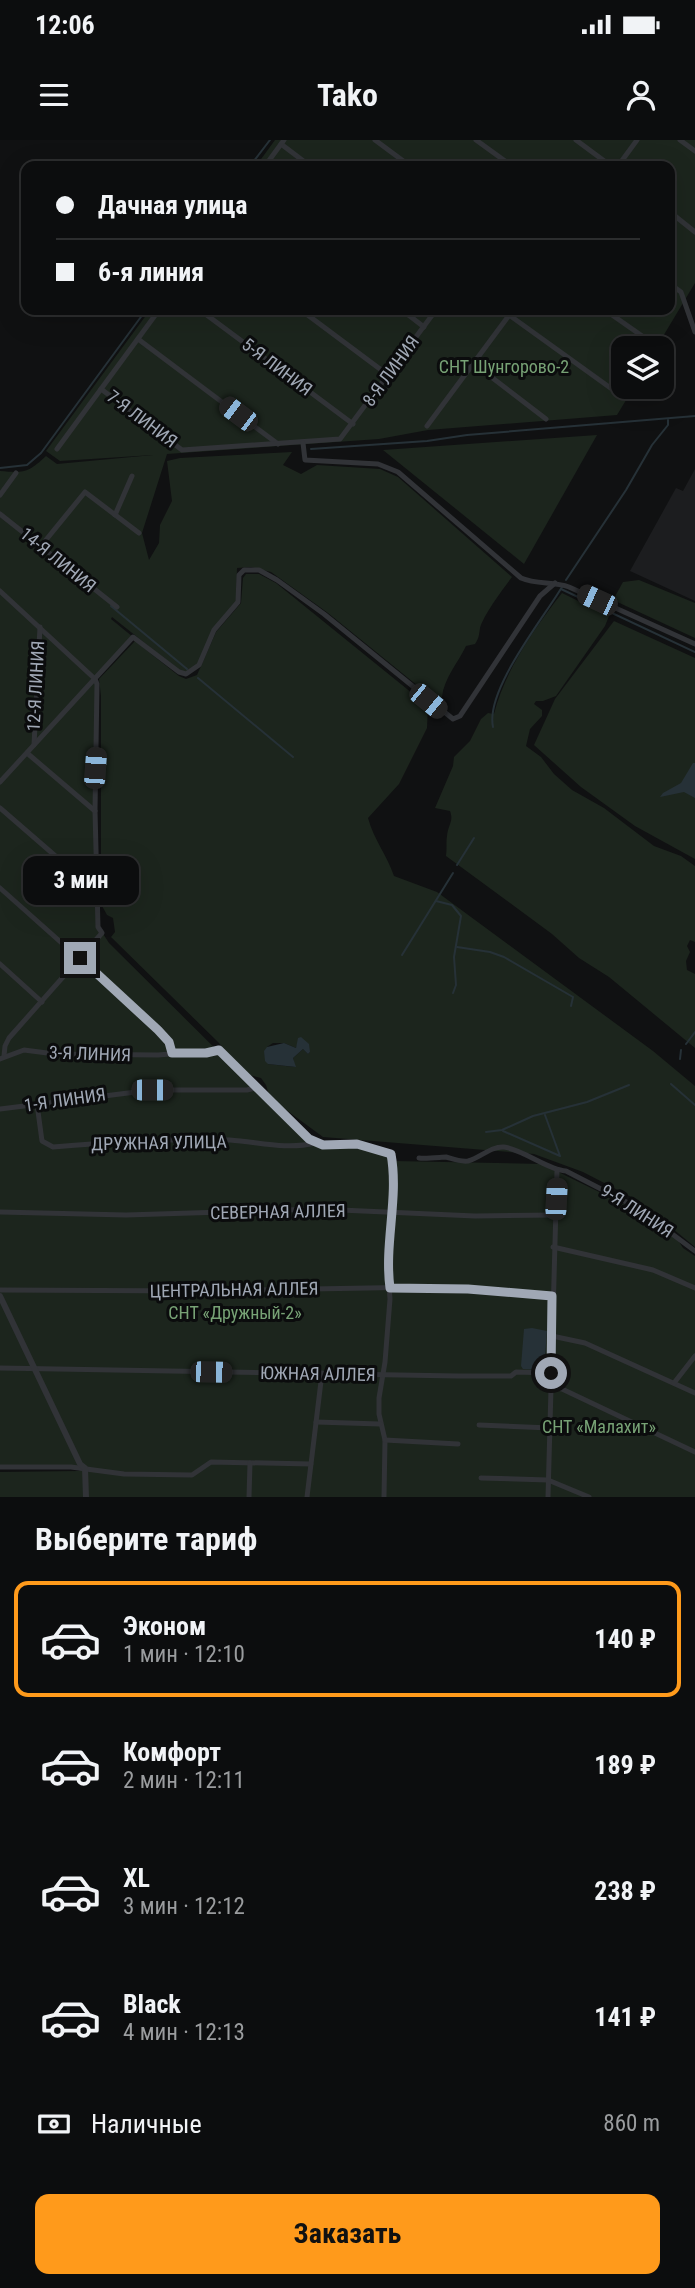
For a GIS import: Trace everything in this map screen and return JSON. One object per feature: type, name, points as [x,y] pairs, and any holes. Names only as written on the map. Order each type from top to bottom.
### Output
[{"type":"street","points":[[374,140],[403,161]]},
{"type":"street","points":[[476,140],[505,161]]},
{"type":"street","points":[[576,140],[604,161]]},
{"type":"street","points":[[622,161],[637,140]]},
{"type":"street","points":[[681,140],[695,151]]},
{"type":"street","points":[[269,161],[282,142],[304,161]]},
{"type":"street","points":[[675,216],[695,232]]},
{"type":"street","points":[[675,288],[681,292],[695,332]]},
{"type":"street","points":[[57,449],[155,315]]},
{"type":"street","name":"5-Я ЛИНИЯ","points":[[207,315],[353,424]]},
{"type":"street","points":[[308,315],[388,375]]},
{"type":"street","points":[[408,315],[424,327]]},
{"type":"street","name":"8-Я ЛИНИЯ","points":[[303,443],[340,439],[432,315]]},
{"type":"street","points":[[427,426],[509,315]]},
{"type":"street","points":[[515,315],[611,388]]},
{"type":"street","points":[[612,315],[642,336]]},
{"type":"street","points":[[138,339],[275,444],[303,443],[305,460],[378,464],[398,472],[521,578],[530,582],[555,583],[569,587],[695,644]]},
{"type":"street","points":[[473,363],[546,419]]},
{"type":"street","name":"7-Я ЛИНИЯ","points":[[101,389],[182,450],[275,444]]},
{"type":"street","points":[[0,495],[16,473]]},
{"type":"street","points":[[115,514],[132,476]]},
{"type":"street","points":[[41,546],[85,492],[139,533]]},
{"type":"street","name":"14-Я ЛИНИЯ","points":[[0,514],[117,607]]},
{"type":"street","points":[[0,782],[133,637],[180,672],[186,674],[199,666],[214,631],[237,602],[239,575],[244,570],[251,569],[268,574],[315,607],[448,717],[456,719],[467,707],[540,596],[555,583]]},
{"type":"street","points":[[0,591],[95,679],[99,695],[95,811],[98,927],[102,933],[43,1002],[2,1044],[2,1057]]},
{"type":"street","name":"12-Я ЛИНИЯ","points":[[34,745],[40,627]]},
{"type":"street","points":[[27,753],[95,811]]},
{"type":"street","points":[[0,808],[90,886],[97,889]]},
{"type":"street","points":[[0,888],[80,958],[169,1042],[172,1053]]},
{"type":"street","points":[[0,964],[43,1002]]},
{"type":"street","name":"3-Я ЛИНИЯ","points":[[2,1057],[24,1050],[103,1055],[206,1053],[219,1050],[255,1087]]},
{"type":"street","points":[[255,1087],[315,1143],[341,1147],[357,1144],[391,1154],[393,1161],[388,1272],[390,1288],[385,1362],[379,1398],[380,1424],[385,1440],[384,1497]]},
{"type":"street","name":"1-Я ЛИНИЯ","points":[[0,1109],[152,1090],[247,1090],[255,1087]]},
{"type":"street","name":"ДРУЖНАЯ УЛИЦА","points":[[37,1104],[42,1141],[53,1147],[137,1140],[231,1140],[301,1146],[315,1143]]},
{"type":"street","name":"9-Я ЛИНИЯ","points":[[419,1158],[443,1157],[454,1161],[468,1161],[496,1148],[506,1147],[557,1170],[566,1171],[622,1199],[676,1234],[695,1251]]},
{"type":"street","points":[[548,1497],[557,1170]]},
{"type":"street","name":"СЕВЕРНАЯ АЛЛЕЯ","points":[[0,1212],[127,1215],[318,1209],[475,1216],[555,1215]]},
{"type":"street","points":[[554,1247],[653,1270],[695,1288]]},
{"type":"street","name":"ЦЕНТРАЛЬНАЯ АЛЛЕЯ","points":[[0,1290],[199,1292],[390,1288],[468,1289],[552,1296]]},
{"type":"street","points":[[0,1296],[80,1464],[85,1468],[86,1497]]},
{"type":"street","points":[[552,1336],[585,1342],[695,1393]]},
{"type":"street","points":[[674,1383],[695,1356]]},
{"type":"street","name":"ЮЖНАЯ АЛЛЕЯ","points":[[0,1368],[382,1376],[511,1376],[516,1372],[551,1373]]},
{"type":"street","points":[[307,1497],[321,1374]]},
{"type":"street","points":[[552,1387],[562,1389],[695,1452]]},
{"type":"street","points":[[316,1422],[380,1424]]},
{"type":"street","points":[[479,1425],[550,1428]]},
{"type":"street","points":[[385,1440],[458,1444]]},
{"type":"street","points":[[0,1467],[85,1468],[124,1474],[192,1475],[211,1462],[311,1464]]},
{"type":"street","points":[[249,1497],[250,1463]]},
{"type":"street","points":[[481,1478],[548,1480],[589,1497]]},
{"type":"shaded area","points":[[695,469],[695,601],[630,571],[676,488],[683,491]]},
{"type":"shaded area","points":[[693,763],[695,798],[684,792],[660,797],[681,783]]},
{"type":"shaded area","points":[[301,1037],[309,1044],[310,1052],[308,1054],[303,1049],[293,1058],[296,1067],[268,1064],[265,1061],[264,1051],[267,1047],[284,1043],[296,1048],[298,1038]]},
{"type":"shaded area","points":[[524,1329],[547,1331],[542,1370],[523,1369],[521,1366]]},
{"type":"green space","points":[[275,140],[695,140],[695,283],[663,336],[611,336],[611,399],[627,399],[617,415],[428,430],[379,439],[167,454],[142,533],[149,560],[159,543],[160,525],[172,501],[167,461],[292,452],[283,465],[301,474],[317,465],[380,469],[398,477],[512,577],[485,616],[475,644],[466,646],[448,677],[442,697],[434,699],[328,613],[271,572],[251,567],[237,568],[236,602],[213,630],[198,665],[186,672],[180,671],[112,617],[111,619],[133,637],[95,679],[98,926],[109,943],[255,1088],[315,1143],[357,1144],[391,1154],[393,1161],[542,1164],[632,1208],[674,1234],[683,1248],[695,1256],[695,1497],[0,1497],[0,1472],[84,1469],[0,1467],[0,471],[25,471],[46,456],[57,464],[153,455],[60,461],[46,451],[146,315],[675,315],[675,161],[260,161]]},
{"type":"green space","points":[[597,435],[524,564],[383,450]]},
{"type":"green space","points":[[246,574],[259,574],[276,583],[428,706],[427,728],[399,784],[368,818],[394,876],[437,892],[653,1051],[695,1086],[695,1247],[639,1201],[583,1172],[534,1154],[323,1137],[270,1098],[261,1078],[246,1074],[218,1042],[111,937],[115,932],[113,918],[107,915],[101,904],[99,679],[135,641],[179,676],[186,679],[197,675],[216,632],[241,603],[243,578]],"holes":[[[273,1043],[284,1043],[296,1048],[298,1043],[310,1052],[308,1054],[303,1049],[293,1058],[295,1067],[268,1064],[267,1047]]]},
{"type":"green space","points":[[639,580],[695,603],[695,638],[613,600],[623,582]]},
{"type":"green space","points":[[562,593],[609,616],[605,626],[556,696],[536,701],[534,704],[542,710],[542,716],[530,729],[526,746],[541,757],[554,774],[572,790],[604,808],[654,846],[681,856],[695,866],[695,942],[690,940],[687,946],[690,952],[686,961],[687,970],[695,974],[695,1048],[609,977],[579,958],[552,934],[446,856],[451,814],[450,811],[435,808],[453,766],[454,757],[470,741],[481,719],[488,713],[494,714],[513,666]]},
{"type":"green space","points":[[614,621],[695,658],[695,859],[635,826],[581,787],[534,745],[555,699]]},
{"type":"waterway","points":[[254,161],[270,140]]},
{"type":"waterway","points":[[0,468],[27,465],[41,453],[142,315]]},
{"type":"waterway","points":[[311,449],[695,416]]},
{"type":"waterway","points":[[566,580],[626,490],[652,445],[668,425],[668,420]]},
{"type":"waterway","points":[[493,727],[493,712],[506,675],[562,587]]},
{"type":"waterway","points":[[561,589],[695,652]]},
{"type":"waterway","points":[[111,606],[187,669]]},
{"type":"waterway","points":[[198,678],[293,757]]},
{"type":"waterway","points":[[457,865],[474,838]]},
{"type":"waterway","points":[[402,955],[453,873]]},
{"type":"waterway","points":[[436,901],[452,905],[461,916],[454,957],[456,985],[453,993]]},
{"type":"waterway","points":[[457,947],[504,957],[573,997],[571,1006]]},
{"type":"waterway","points":[[686,1044],[695,1032]]},
{"type":"waterway","points":[[680,1059],[681,1050]]},
{"type":"waterway","points":[[671,1084],[695,1105]]},
{"type":"waterway","points":[[486,1132],[502,1130],[533,1116],[587,1102],[629,1085]]},
{"type":"waterway","points":[[503,1131],[560,1156],[545,1115]]},
{"type":"route","points":[[80,958],[158,1030],[169,1042],[172,1053],[206,1053],[219,1050],[315,1143],[341,1147],[357,1144],[391,1154],[393,1161],[388,1272],[390,1288],[468,1289],[552,1296],[551,1373]]},
{"type":"park label","name":"СНТ Шунгорово-2","points":[[504,367]]},
{"type":"park label","name":"СНТ «Дружный-2»","points":[[235,1313]]},
{"type":"park label","name":"СНТ «Малахит»","points":[[599,1427]]}]
